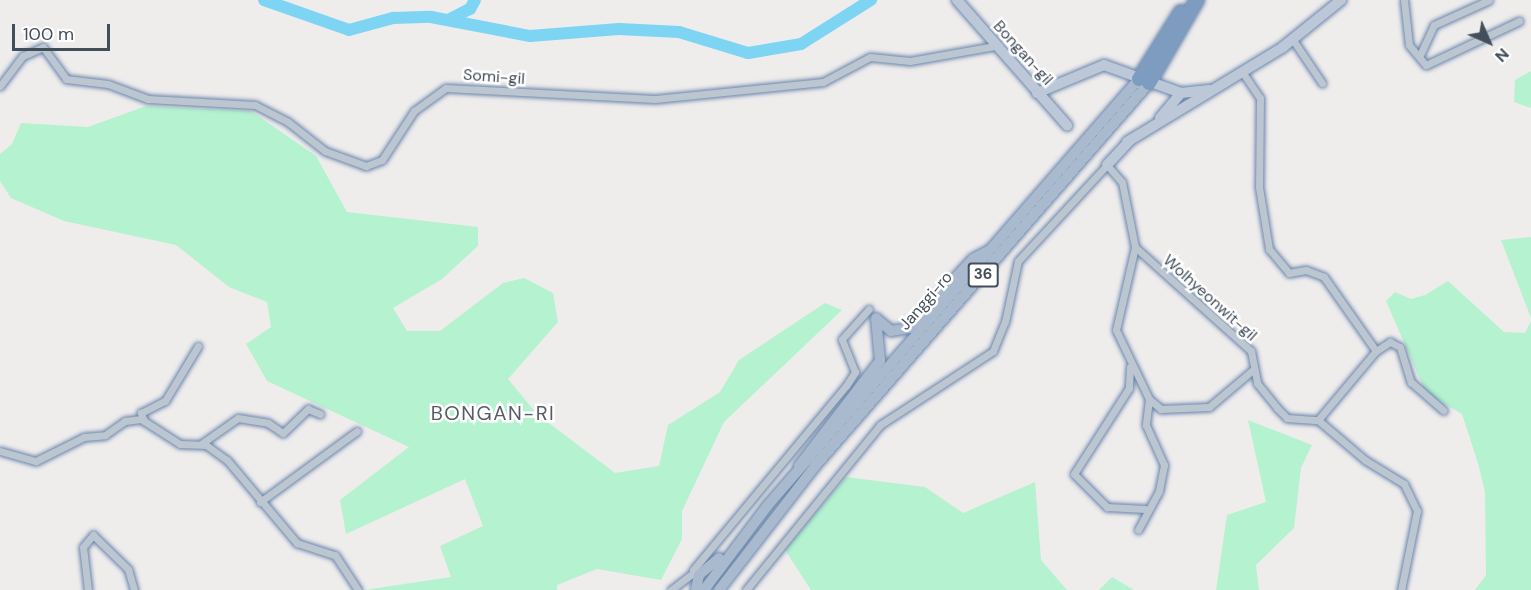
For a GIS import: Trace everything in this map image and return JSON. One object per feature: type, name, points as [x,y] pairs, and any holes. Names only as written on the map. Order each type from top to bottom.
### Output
[{"type":"highway","name":"Janggi-ro","points":[[1144,81],[1188,0]]},
{"type":"highway","name":"Janggi-ro","points":[[1144,81],[1197,0]]},
{"type":"main road","name":"Janggi-ro","points":[[704,590],[768,505],[1144,81]]},
{"type":"main road","name":"Janggi-ro","points":[[719,590],[816,465],[1144,81]]},
{"type":"main road","points":[[797,472],[805,452],[880,361],[876,318],[891,331],[909,328],[973,259],[993,249]]},
{"type":"main road","points":[[696,590],[696,573],[768,505]]},
{"type":"main road","points":[[730,590],[768,539],[767,529]]},
{"type":"street","name":"Bongan-gil","points":[[957,0],[995,46],[1067,125]]},
{"type":"street","points":[[1126,142],[1243,73],[1293,40],[1341,0]]},
{"type":"street","points":[[1404,0],[1409,45],[1420,55],[1426,65],[1519,21]]},
{"type":"street","points":[[1420,55],[1434,25],[1489,0]]},
{"type":"street","points":[[1293,40],[1322,83]]},
{"type":"street","name":"Somi-gil","points":[[1,87],[23,56],[43,47],[66,79],[108,84],[148,99],[255,105],[288,122],[326,151],[366,166],[382,160],[414,111],[446,88],[656,99],[823,82],[870,57],[910,61],[995,46]]},
{"type":"street","points":[[1037,93],[1104,65],[1181,93],[1215,89]]},
{"type":"street","points":[[1243,73],[1261,107],[1259,187],[1269,249],[1289,273],[1306,270],[1324,277],[1376,351]]},
{"type":"street","points":[[746,590],[880,424],[993,351],[1005,322],[1018,261],[1126,142],[1168,112],[1181,93]]},
{"type":"street","points":[[1107,165],[1122,182],[1135,247],[1116,330],[1130,365],[1149,399],[1161,409],[1209,407],[1254,369]]},
{"type":"street","name":"Wolhyeonwit-gil","points":[[1135,247],[1251,351],[1257,383],[1287,418],[1318,420]]},
{"type":"street","points":[[671,590],[696,573],[846,386],[855,372],[842,339],[869,309]]},
{"type":"street","points":[[1401,590],[1403,565],[1416,529],[1418,511],[1409,494],[1392,472],[1365,460],[1318,420],[1376,351],[1390,342],[1400,347],[1411,382],[1443,410]]},
{"type":"street","points":[[144,421],[141,413],[165,401],[198,346]]},
{"type":"street","points":[[1130,365],[1129,388],[1074,474],[1107,507],[1145,509]]},
{"type":"street","points":[[1138,530],[1145,509],[1164,479],[1164,465],[1146,425],[1149,399]]},
{"type":"street","points":[[201,444],[238,418],[268,423],[283,433],[308,409],[320,414]]},
{"type":"street","points":[[0,451],[36,460],[84,436],[105,435],[125,420],[144,421],[180,444],[201,444],[227,460],[260,502],[303,547],[335,555],[358,590]]},
{"type":"street","points":[[260,502],[357,431]]},
{"type":"street","points":[[88,590],[82,547],[93,535],[128,569],[134,590]]},
{"type":"green space","points":[[1531,71],[1531,108],[1514,102],[1515,80]]},
{"type":"green space","points":[[146,106],[251,111],[316,156],[347,212],[478,227],[478,246],[442,279],[393,308],[407,331],[440,331],[503,283],[524,278],[553,293],[558,322],[508,379],[537,414],[615,473],[659,466],[668,425],[720,392],[739,360],[825,303],[842,310],[724,422],[682,511],[682,539],[661,580],[597,569],[557,585],[557,590],[364,590],[451,577],[440,546],[483,526],[465,479],[346,534],[340,500],[409,447],[267,381],[246,344],[271,327],[267,302],[229,287],[176,245],[64,221],[11,198],[0,181],[0,154],[12,144],[21,123],[88,127]]},
{"type":"green space","points":[[1531,237],[1531,318],[1501,240]]},
{"type":"green space","points":[[1448,281],[1504,332],[1525,333],[1531,321],[1531,590],[1475,590],[1486,575],[1485,492],[1478,463],[1462,414],[1426,393],[1386,301],[1395,292],[1411,299],[1425,295]]},
{"type":"green space","points":[[1248,420],[1312,445],[1301,468],[1294,528],[1256,565],[1259,590],[1216,590],[1227,515],[1266,502]]},
{"type":"green space","points":[[846,477],[925,487],[963,513],[1035,482],[1041,560],[1067,590],[811,590],[785,550]]},
{"type":"green space","points":[[1112,577],[1134,590],[1099,590]]},
{"type":"waterway","points":[[264,0],[349,30],[393,18],[431,17],[530,36],[619,29],[679,32],[748,53],[801,44],[871,0]]},
{"type":"waterway","points":[[448,20],[470,9],[475,0]]},
{"type":"district","name":"BONGAN-RI","points":[[493,413]]}]
